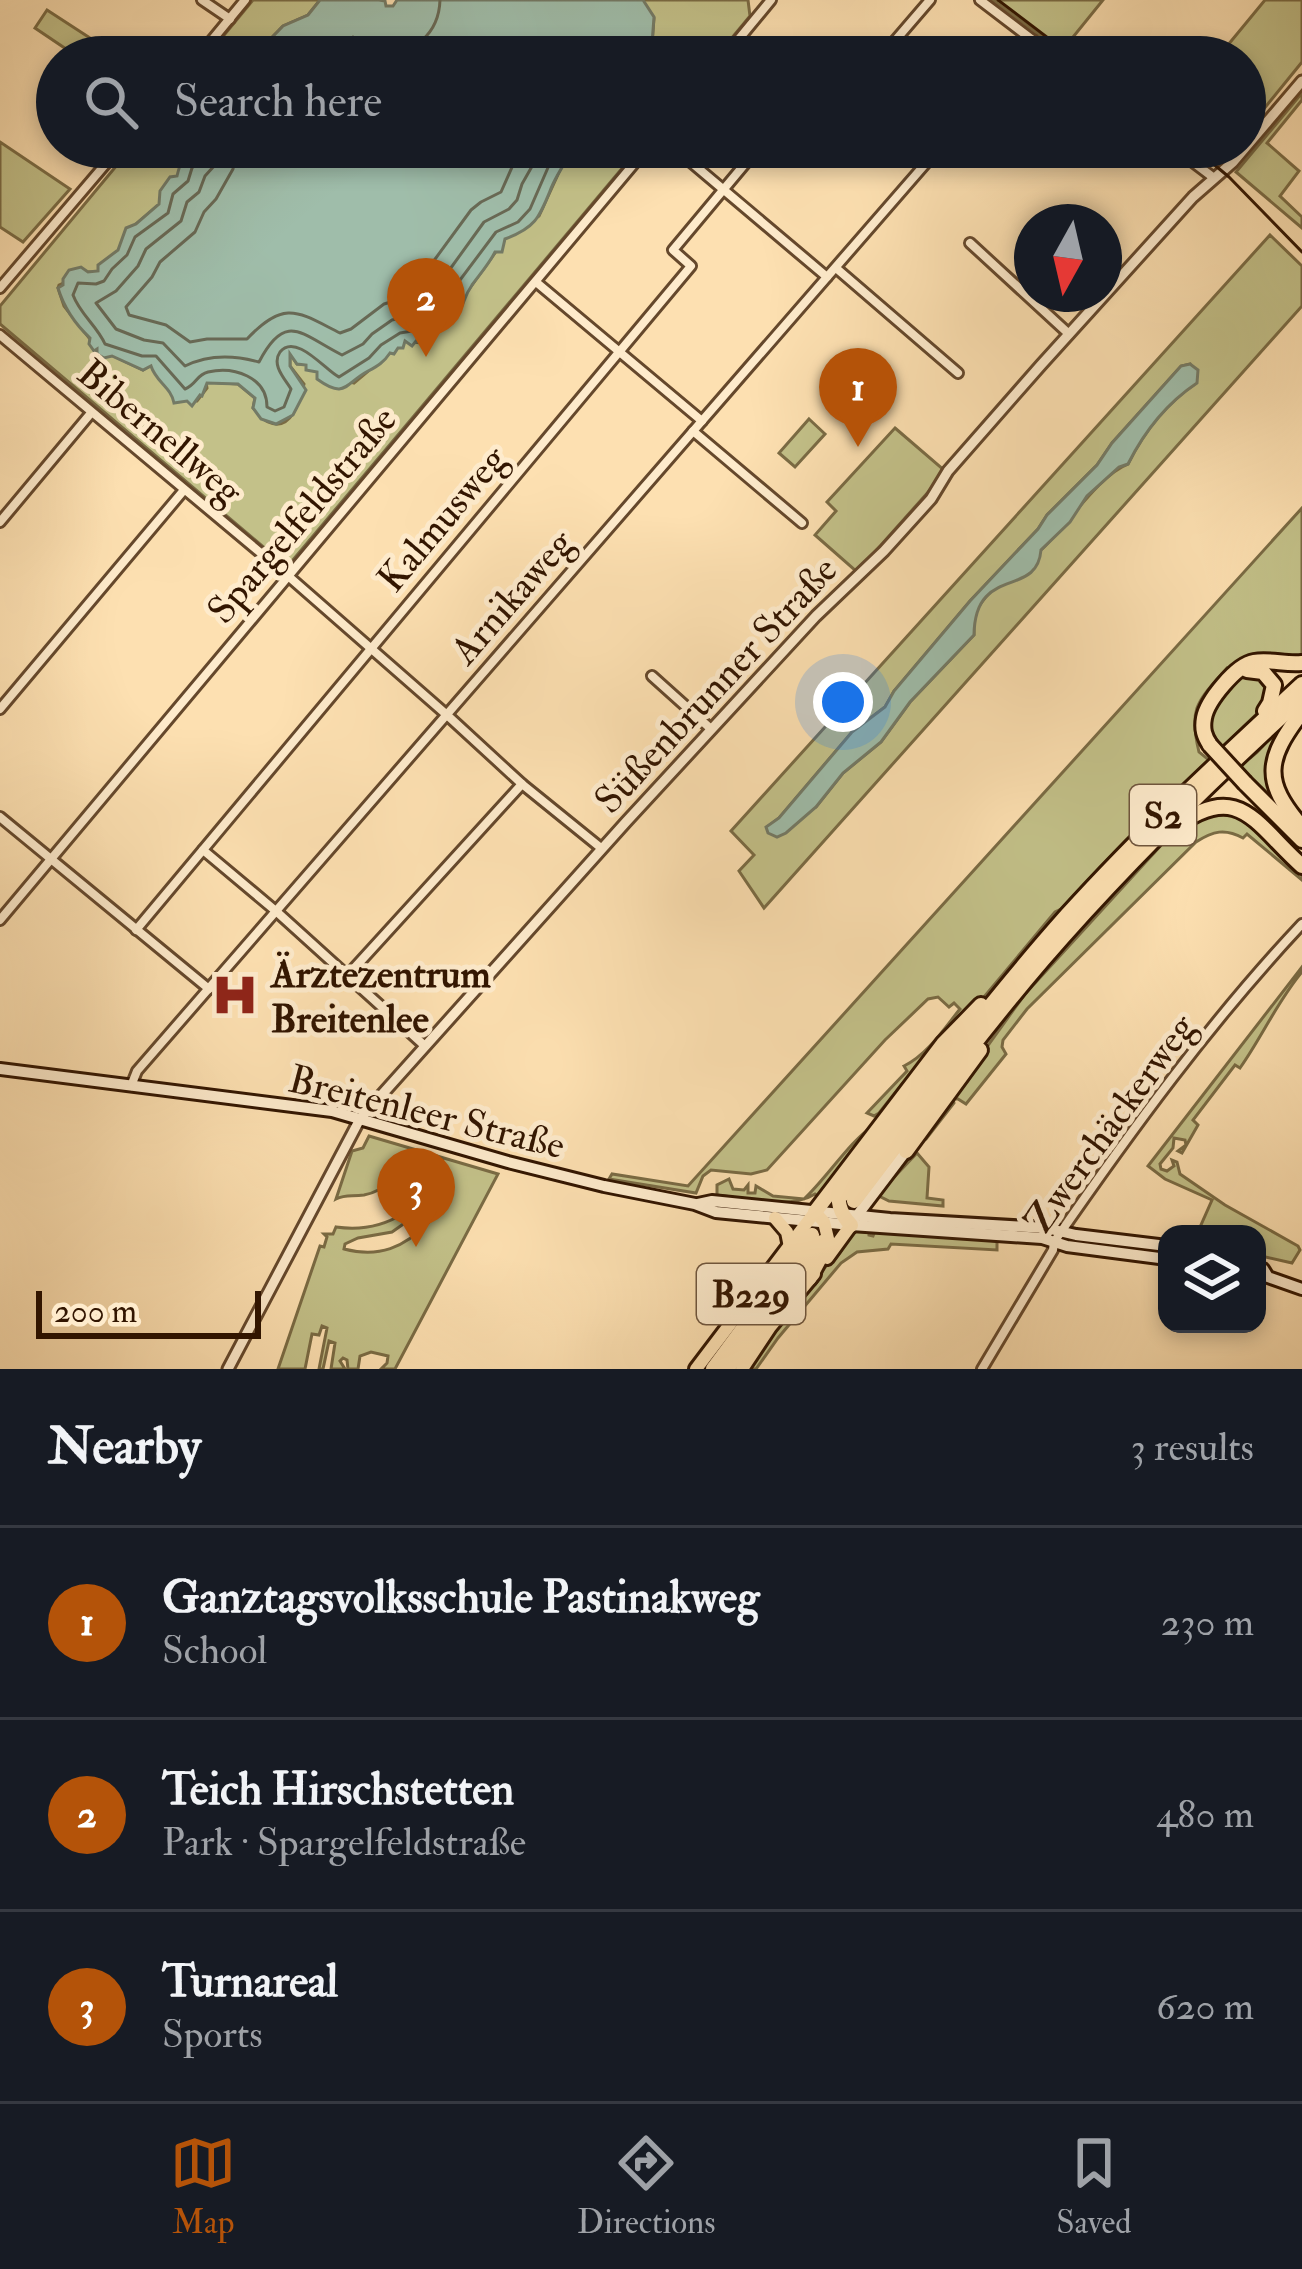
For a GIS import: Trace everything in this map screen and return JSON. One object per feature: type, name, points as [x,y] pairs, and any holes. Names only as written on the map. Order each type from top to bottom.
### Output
[{"type":"highway","points":[[1299,829],[1245,783],[1210,745],[1204,716],[1220,689],[1244,665],[1302,663]]},
{"type":"highway","points":[[1236,672],[1254,669],[1270,677],[1274,694],[1262,721]]},
{"type":"highway","name":"S2","points":[[848,1205],[1011,979],[1146,832],[1302,684]]},
{"type":"highway","name":"S2","points":[[848,1205],[1002,1009],[1150,843],[1302,698]]},
{"type":"highway","points":[[1299,829],[1272,774],[1276,751],[1302,712]]},
{"type":"highway","points":[[1150,843],[1160,842],[1204,809],[1224,805],[1245,813],[1298,859]]},
{"type":"highway","points":[[906,1151],[970,1066],[1002,1009]]},
{"type":"highway","points":[[713,1369],[816,1227],[848,1205]]},
{"type":"highway","points":[[727,1369],[816,1227]]},
{"type":"main road","name":"Breitenleer Straße","points":[[0,1070],[332,1112],[582,1181],[716,1212],[816,1227],[848,1205],[981,1232],[1158,1245]]},
{"type":"main road","points":[[848,1205],[874,1192],[906,1151]]},
{"type":"main road","points":[[874,1192],[879,1210],[890,1219]]},
{"type":"main road","name":"Breitenleer Straße","points":[[695,1204],[712,1202],[816,1227]]},
{"type":"main road","name":"Breitenleer Straße","points":[[848,1205],[890,1219],[1046,1228],[1067,1246],[1158,1258]]},
{"type":"main road","name":"B229","points":[[742,1369],[810,1279],[848,1205]]},
{"type":"main road","points":[[775,1218],[787,1232],[790,1247]]},
{"type":"main road","points":[[810,1279],[829,1243],[816,1227]]},
{"type":"main road","name":"B229","points":[[696,1369],[790,1247],[816,1227]]},
{"type":"main road","points":[[1266,1279],[1302,1289]]},
{"type":"street","points":[[202,0],[230,19]]},
{"type":"street","points":[[216,36],[245,0]]},
{"type":"street","points":[[741,36],[771,0]]},
{"type":"street","points":[[898,36],[930,0]]},
{"type":"street","points":[[980,0],[1028,36]]},
{"type":"street","name":"Süßenbrunner Straße","points":[[1266,123],[1302,81]]},
{"type":"street","points":[[0,288],[102,168]]},
{"type":"street","name":"Spargelfeldstraße","points":[[0,920],[631,168]]},
{"type":"street","points":[[698,168],[827,277]]},
{"type":"street","name":"Kalmusweg","points":[[136,930],[691,266],[674,250],[741,168]]},
{"type":"street","name":"Arnikaweg","points":[[131,1087],[137,1071],[922,168]]},
{"type":"street","points":[[1201,168],[1214,178]]},
{"type":"street","name":"Süßenbrunner Straße","points":[[228,1369],[360,1120],[711,729],[931,499],[948,471],[1193,196],[1226,168]]},
{"type":"street","points":[[970,243],[1069,334]]},
{"type":"street","points":[[836,267],[958,373]]},
{"type":"street","points":[[536,282],[702,422]]},
{"type":"street","name":"Bibernellweg","points":[[0,334],[602,848]]},
{"type":"street","points":[[0,522],[92,413]]},
{"type":"street","points":[[694,431],[802,523]]},
{"type":"street","points":[[0,709],[184,490]]},
{"type":"street","points":[[652,676],[711,729]]},
{"type":"street","points":[[348,976],[522,784]]},
{"type":"street","points":[[0,817],[208,989]]},
{"type":"street","points":[[203,850],[425,1046]]},
{"type":"street","name":"Zwerchäckerweg","points":[[982,1369],[1057,1237],[1125,1140],[1302,924]]},
{"type":"shaded area","points":[[253,0],[320,0],[308,15],[273,36],[223,36]]},
{"type":"shaded area","points":[[635,0],[748,0],[750,16],[733,36],[653,36],[654,18]]},
{"type":"shaded area","points":[[993,0],[1103,0],[1074,36],[1041,36]]},
{"type":"shaded area","points":[[1265,0],[1302,0],[1302,62],[1266,106],[1266,36],[1235,36]]},
{"type":"shaded area","points":[[47,10],[87,36],[47,36],[35,28]]},
{"type":"shaded area","points":[[1302,93],[1302,100],[1267,143],[1299,171],[1280,196],[1302,217],[1302,228],[1236,172],[1266,168],[1266,136]]},
{"type":"shaded area","points":[[0,142],[70,189],[23,242],[0,227]]},
{"type":"shaded area","points":[[115,168],[185,168],[160,204],[136,224],[99,272],[59,285],[64,306],[97,348],[143,370],[151,365],[177,400],[197,401],[206,382],[238,384],[255,398],[253,408],[260,416],[283,423],[294,413],[304,384],[290,366],[290,354],[297,364],[354,383],[404,341],[421,343],[467,292],[505,239],[539,216],[561,168],[622,168],[287,567],[0,324],[0,306]]},
{"type":"shaded area","points":[[1270,235],[1302,266],[1302,306],[764,908],[739,871],[754,855],[731,831]],"holes":[[[1190,364],[1196,383],[1157,419],[1128,464],[1094,490],[1041,550],[984,599],[975,615],[974,635],[910,702],[881,742],[843,773],[816,807],[766,828],[852,732],[885,707],[970,601],[1097,465],[1181,366]]]},
{"type":"shaded area","points":[[809,419],[825,434],[795,467],[779,453]]},
{"type":"shaded area","points":[[895,428],[944,470],[857,572],[815,535],[836,511],[827,502]]},
{"type":"shaded area","points":[[1302,508],[1302,660],[1227,668],[1202,697],[1195,714],[1199,752],[1209,760],[1055,912],[879,1113],[867,1113],[907,1071],[904,1066],[920,1055],[960,1009],[954,1003],[949,1007],[938,997],[928,999],[767,1170],[751,1174],[711,1170],[696,1193],[609,1179],[612,1174],[688,1186]]},
{"type":"shaded area","points":[[1247,673],[1267,680],[1268,703],[1220,749],[1213,738],[1211,717],[1228,688]]},
{"type":"shaded area","points":[[1300,707],[1271,755],[1290,821],[1236,766],[1254,755]]},
{"type":"shaded area","points":[[1204,812],[1238,812],[1302,869],[1302,880],[1247,834],[1243,838],[1219,832],[1196,842],[1027,1009],[1003,1040],[1006,1054],[966,1104],[953,1099],[926,1139],[917,1144],[1025,994],[1165,841]]},
{"type":"shaded area","points":[[1302,967],[1240,1068],[1235,1065],[1193,1120],[1198,1125],[1182,1153],[1178,1151],[1185,1140],[1174,1138],[1173,1148],[1160,1164],[1167,1171],[1174,1166],[1172,1160],[1177,1162],[1180,1174],[1261,1225],[1201,1225],[1212,1200],[1148,1166]]},
{"type":"shaded area","points":[[872,1127],[819,1197],[804,1199],[855,1141]]},
{"type":"shaded area","points":[[369,1136],[498,1174],[395,1369],[381,1369],[388,1356],[371,1352],[360,1356],[358,1369],[348,1369],[343,1358],[345,1369],[331,1369],[335,1343],[329,1341],[323,1369],[319,1369],[327,1328],[322,1326],[319,1335],[312,1334],[305,1369],[278,1369],[320,1246],[324,1247],[324,1234],[333,1234],[336,1227],[372,1226],[403,1214],[428,1190],[443,1158],[412,1150],[399,1173],[381,1189],[336,1199],[352,1151],[363,1148]],"holes":[[[419,1213],[428,1214],[429,1222],[420,1231],[390,1249],[344,1249],[358,1238],[392,1232]]]},
{"type":"shaded area","points":[[917,1153],[929,1167],[927,1198],[943,1200],[943,1206],[879,1196]]},
{"type":"shaded area","points":[[729,1179],[733,1189],[744,1190],[748,1185],[748,1193],[755,1193],[756,1186],[773,1196],[804,1199],[767,1202],[717,1195],[717,1185]]},
{"type":"shaded area","points":[[1266,1228],[1298,1246],[1292,1263],[1266,1257]]},
{"type":"shaded area","points":[[856,1231],[869,1231],[873,1236],[875,1231],[997,1241],[997,1250],[891,1244],[888,1249],[857,1252],[841,1263],[756,1369],[748,1369],[766,1340]]},
{"type":"water","points":[[320,0],[379,0],[393,6],[397,0],[643,0],[654,17],[653,36],[273,36],[308,15]]},
{"type":"water","points":[[180,168],[562,168],[535,221],[505,239],[502,252],[495,252],[459,310],[424,341],[412,346],[405,341],[403,348],[340,389],[317,379],[317,372],[297,364],[290,354],[290,366],[306,390],[293,415],[276,424],[261,419],[253,408],[255,398],[238,384],[207,383],[192,406],[187,401],[174,403],[151,366],[143,370],[97,354],[58,288],[69,270],[98,271],[98,265],[118,250],[126,228],[159,204],[160,191],[170,177],[177,176]]},
{"type":"water","points":[[1190,364],[1198,370],[1197,383],[1157,419],[1128,464],[1087,496],[1070,522],[1041,550],[1029,574],[984,599],[974,635],[910,702],[881,742],[843,773],[816,807],[786,833],[777,837],[768,833],[766,827],[852,732],[885,707],[970,601],[1097,465],[1181,366]]},
{"type":"tram line","points":[[998,0],[1045,36]]},
{"type":"tram line","points":[[1218,168],[1302,252]]},
{"type":"place","name":"Teich Hirschstetten","points":[[426,357]]},
{"type":"place","name":"Ganztagsvolksschule Pastinakweg","points":[[858,447]]},
{"type":"place","name":"Ärztezentrum Breitenlee","points":[[235,995]]},
{"type":"place","name":"Turnareal","points":[[416,1247]]}]
